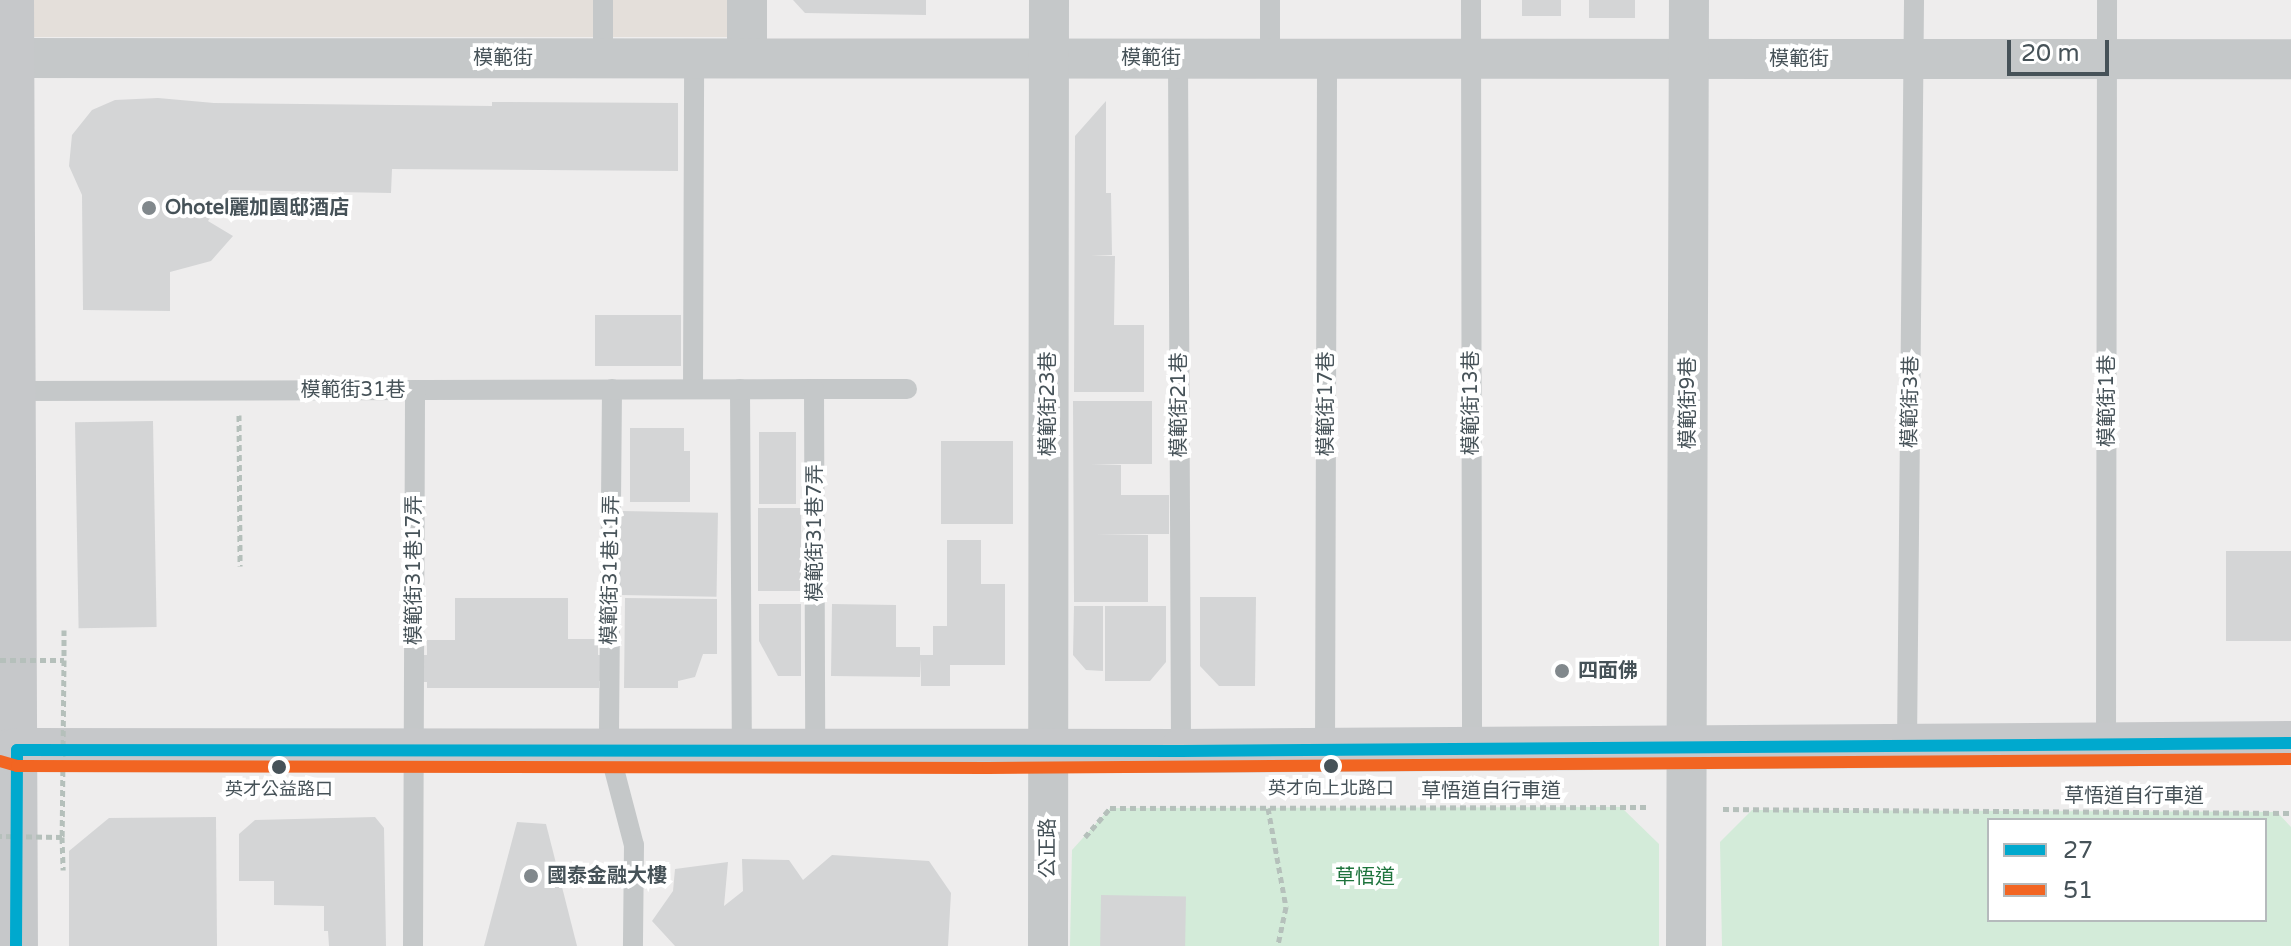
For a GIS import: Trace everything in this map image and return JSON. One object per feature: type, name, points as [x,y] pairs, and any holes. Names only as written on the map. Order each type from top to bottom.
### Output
[{"type":"main road","points":[[12,0],[14,391],[6,749],[16,946]]},
{"type":"main road","points":[[6,749],[1181,751],[2291,743]]},
{"type":"street","points":[[747,0],[747,58]]},
{"type":"street","name":"模範街23巷","points":[[1048,751],[1049,0]]},
{"type":"street","name":"模範街9巷","points":[[1686,946],[1689,0]]},
{"type":"street","name":"模範街","points":[[12,58],[2291,59]]},
{"type":"street","name":"公正路","points":[[1048,751],[1048,946]]},
{"type":"lane","points":[[603,0],[603,58]]},
{"type":"lane","points":[[1270,0],[1270,58]]},
{"type":"lane","name":"模範街13巷","points":[[1471,0],[1472,747]]},
{"type":"lane","name":"模範街3巷","points":[[1907,745],[1914,0]]},
{"type":"lane","name":"模範街1巷","points":[[2106,743],[2107,0]]},
{"type":"lane","points":[[693,389],[694,58]]},
{"type":"lane","name":"模範街21巷","points":[[1178,58],[1181,751]]},
{"type":"lane","name":"模範街17巷","points":[[1325,750],[1327,58]]},
{"type":"lane","name":"模範街31巷11弄","points":[[612,389],[609,750],[634,845],[633,946]]},
{"type":"lane","points":[[742,750],[740,389],[907,389]]},
{"type":"lane","name":"模範街31巷","points":[[14,391],[740,389]]},
{"type":"lane","name":"模範街31巷7弄","points":[[814,389],[815,751]]},
{"type":"lane","name":"模範街31巷17弄","points":[[413,946],[415,390]]},
{"type":"path","points":[[239,390],[240,566]]},
{"type":"path","points":[[63,870],[64,630]]},
{"type":"path","points":[[0,660],[64,660]]},
{"type":"path","name":"草悟道自行車道","points":[[1085,852],[1085,836],[1110,808],[1635,807]]},
{"type":"path","points":[[1268,808],[1286,907],[1278,946]]},
{"type":"path","name":"草悟道自行車道","points":[[1736,809],[2291,813]]},
{"type":"path","points":[[0,836],[62,837]]},
{"type":"shaded area","points":[[34,0],[736,0],[736,37],[34,37]]},
{"type":"green space","name":"草悟道","points":[[1621,807],[1659,844],[1659,946],[1070,946],[1072,850],[1110,808]]},
{"type":"green space","points":[[1752,810],[2277,812],[2291,827],[2291,946],[1722,946],[1720,842]]},
{"type":"building","points":[[793,0],[926,0],[926,15],[805,13]]},
{"type":"building","points":[[1522,0],[1561,0],[1561,16],[1522,16]]},
{"type":"building","points":[[1589,0],[1635,0],[1635,18],[1589,18]]},
{"type":"building","name":"Ohotel麗加園邸酒店","points":[[158,98],[214,103],[492,106],[492,102],[678,103],[678,171],[392,169],[391,193],[229,190],[208,221],[233,236],[211,261],[170,272],[170,311],[83,310],[82,195],[69,166],[72,135],[92,110],[115,100]]},
{"type":"building","points":[[1106,101],[1106,193],[1111,193],[1112,255],[1091,256],[1115,256],[1114,325],[1144,325],[1144,392],[1074,392],[1075,136]]},
{"type":"building","points":[[595,315],[681,315],[681,366],[595,366]]},
{"type":"building","points":[[1073,401],[1152,401],[1152,464],[1091,464],[1121,465],[1121,495],[1169,495],[1169,534],[1096,534],[1148,535],[1148,602],[1074,602]]},
{"type":"building","points":[[153,421],[157,627],[79,628],[75,422]]},
{"type":"building","points":[[630,428],[684,428],[684,451],[690,451],[690,502],[630,502]]},
{"type":"building","points":[[759,432],[796,432],[796,504],[759,504]]},
{"type":"building","points":[[941,441],[1013,441],[1013,524],[941,524]]},
{"type":"building","points":[[758,508],[801,508],[801,591],[758,591]]},
{"type":"building","points":[[621,511],[718,513],[717,597],[620,595]]},
{"type":"building","points":[[947,540],[981,540],[981,584],[1005,584],[1005,665],[950,665],[950,686],[921,686],[921,659],[920,677],[831,676],[832,604],[896,605],[896,647],[920,647],[920,655],[933,655],[933,626],[947,626]]},
{"type":"building","points":[[2226,551],[2291,551],[2291,641],[2226,641]]},
{"type":"building","points":[[1200,597],[1256,597],[1255,686],[1219,686],[1200,666]]},
{"type":"building","points":[[455,598],[568,598],[568,639],[598,639],[598,655],[603,655],[603,681],[599,681],[599,688],[427,688],[427,682],[420,682],[420,655],[427,655],[427,640],[455,640]]},
{"type":"building","points":[[625,598],[717,599],[717,654],[703,654],[695,677],[678,681],[678,688],[624,688]]},
{"type":"building","points":[[759,604],[801,604],[801,676],[778,676],[759,641]]},
{"type":"building","points":[[1074,606],[1103,606],[1103,671],[1086,670],[1073,655]]},
{"type":"building","points":[[1105,606],[1166,606],[1166,662],[1150,681],[1105,681]]},
{"type":"building","points":[[216,817],[217,946],[69,946],[69,851],[109,818]]},
{"type":"building","points":[[375,817],[384,828],[386,946],[329,946],[328,931],[324,931],[324,906],[274,905],[274,881],[239,881],[239,834],[255,820]]},
{"type":"building","name":"國泰金融大樓","points":[[517,822],[546,824],[577,946],[484,946]]},
{"type":"building","points":[[832,855],[929,861],[951,893],[948,946],[675,946],[652,921],[673,891],[675,869],[728,862],[724,906],[743,891],[742,859],[789,860],[803,880]]},
{"type":"building","points":[[1101,895],[1186,896],[1185,946],[1100,946]]},
{"type":"transit line","name":"27","points":[[17,750],[1181,751],[2291,743]]},
{"type":"transit line","name":"27","points":[[16,946],[17,750]]},
{"type":"transit line","name":"51","points":[[0,761],[17,766],[988,768],[2291,759]]},
{"type":"place","name":"Ohotel麗加園邸酒店","points":[[149,208]]},
{"type":"place","name":"四面佛","points":[[1562,671]]},
{"type":"place","name":"英才向上北路口","points":[[1331,766]]},
{"type":"place","name":"英才公益路口","points":[[279,767]]},
{"type":"place","name":"國泰金融大樓","points":[[531,876]]}]
